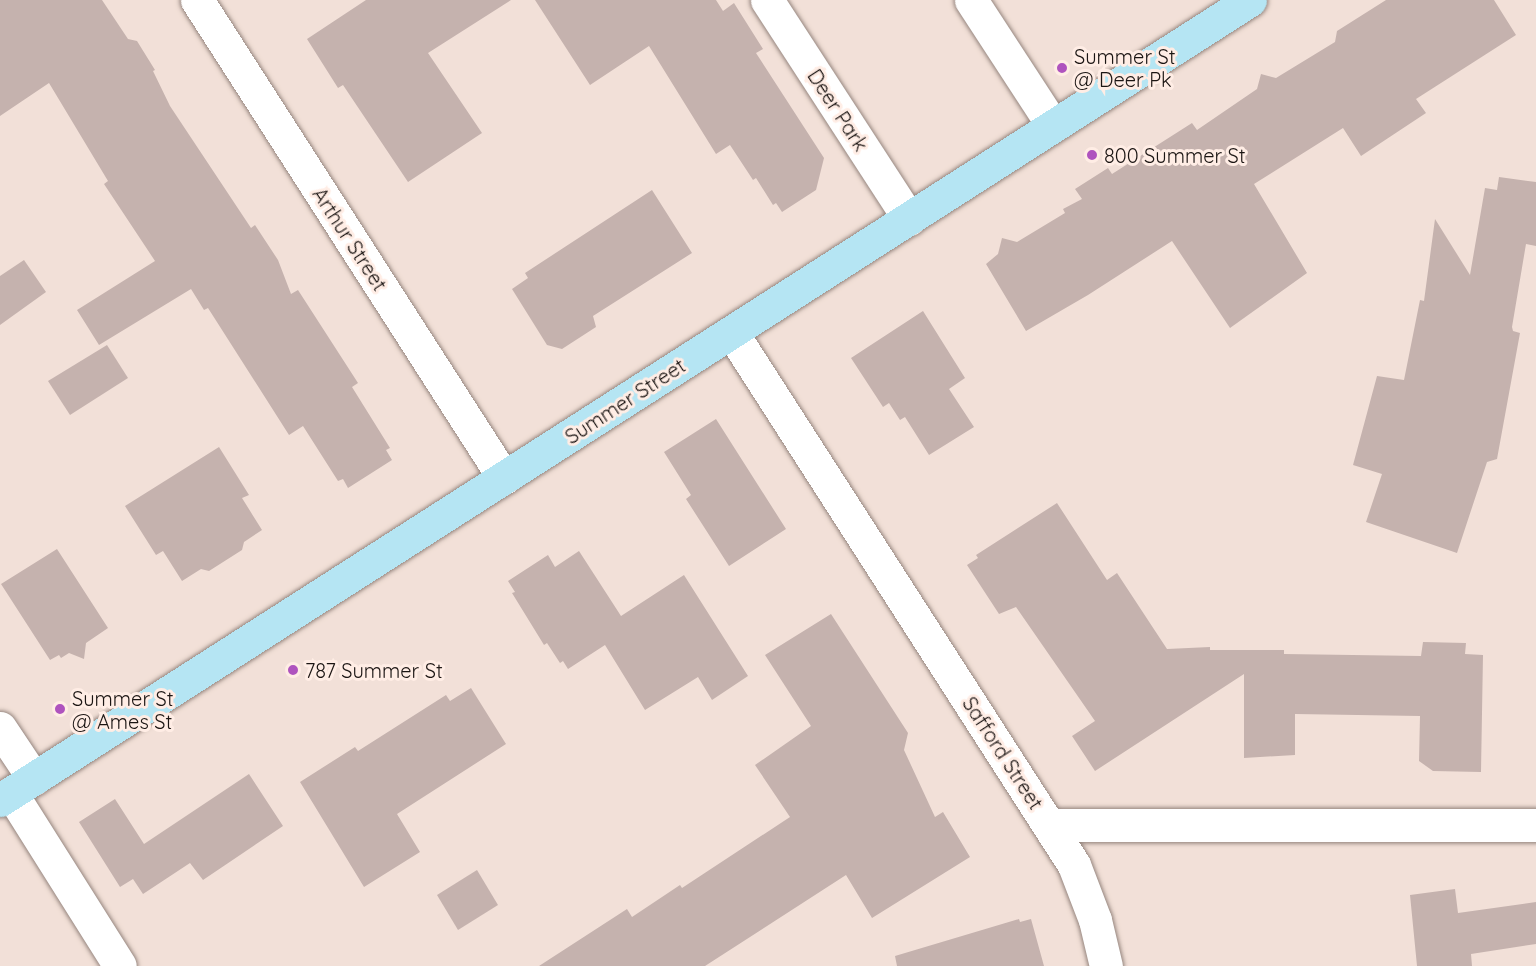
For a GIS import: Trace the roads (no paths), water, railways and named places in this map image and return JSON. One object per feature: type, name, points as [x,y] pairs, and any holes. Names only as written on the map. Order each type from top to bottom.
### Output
[{"type":"main road","name":"Summer Street","points":[[15,791],[1250,0]]},
{"type":"street","name":"Arthur Street","points":[[197,0],[504,478]]},
{"type":"street","name":"Deer Park","points":[[767,0],[909,219]]},
{"type":"street","points":[[971,0],[1053,126]]},
{"type":"street","name":"Safford Street","points":[[732,333],[1050,825],[1536,825]]},
{"type":"street","points":[[0,728],[15,791],[120,966]]},
{"type":"street","points":[[1050,825],[1074,865],[1084,889],[1106,966]]},
{"type":"place","name":"Summer St @ Deer Pk","points":[[1062,68]]},
{"type":"place","name":"800 Summer St","points":[[1092,155]]},
{"type":"place","name":"787 Summer St","points":[[293,670]]},
{"type":"place","name":"Summer St @ Ames St","points":[[60,709]]}]
